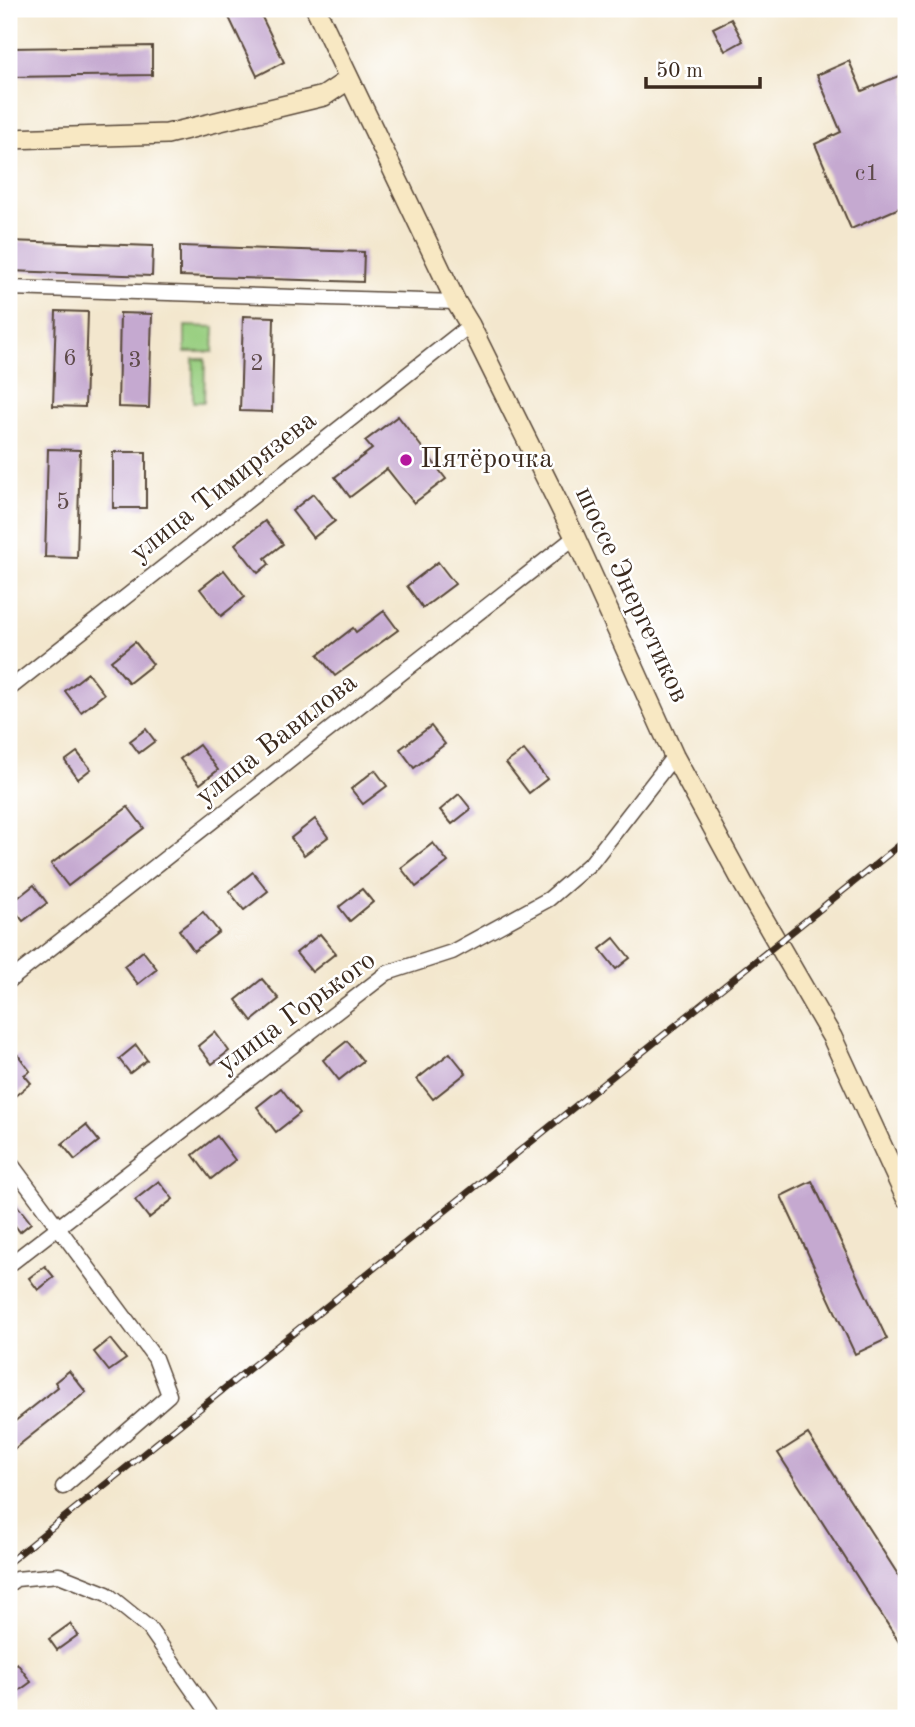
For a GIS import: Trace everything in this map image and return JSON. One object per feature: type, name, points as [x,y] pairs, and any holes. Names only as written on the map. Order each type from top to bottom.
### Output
[{"type":"main road","name":"шоссе Энергетиков","points":[[316,9],[456,302],[575,537],[674,756],[744,885],[832,1037],[906,1198]]},
{"type":"main road","points":[[9,139],[167,134],[324,96],[348,80]]},
{"type":"street","points":[[9,288],[456,302]]},
{"type":"street","name":"улица Тимирязева","points":[[9,689],[470,325]]},
{"type":"street","name":"улица Вавилова","points":[[9,981],[575,537]]},
{"type":"street","name":"улица Горького","points":[[9,1265],[387,973],[452,952],[549,899],[592,862],[674,756]]},
{"type":"street","points":[[9,1161],[155,1358],[169,1395],[63,1487]]},
{"type":"street","points":[[9,1584],[16,1579],[59,1575],[107,1594],[149,1628],[212,1718]]},
{"type":"green space","points":[[185,326],[214,327],[213,352],[185,352]]},
{"type":"green space","points":[[193,359],[205,359],[204,402],[193,402]]},
{"type":"building","points":[[225,9],[258,9],[284,62],[257,76]]},
{"type":"building","points":[[731,19],[743,41],[725,51],[713,28]]},
{"type":"building","points":[[152,46],[152,75],[9,77],[9,48]]},
{"type":"building","points":[[849,61],[862,91],[906,73],[906,205],[851,229],[815,144],[841,132],[817,75]]},
{"type":"building","points":[[9,241],[153,246],[152,276],[9,271]]},
{"type":"building","points":[[180,246],[364,252],[363,282],[180,276]]},
{"type":"building","points":[[56,311],[88,312],[85,407],[53,406]]},
{"type":"building","points":[[120,313],[152,314],[149,408],[118,407]]},
{"type":"building","points":[[243,316],[274,317],[272,412],[240,411]]},
{"type":"building","name":"Пятёрочка","points":[[398,416],[446,479],[414,503],[387,469],[350,497],[335,477],[372,449],[365,441]]},
{"type":"building","points":[[48,449],[80,450],[77,558],[45,557]]},
{"type":"building","points":[[113,452],[146,452],[146,508],[113,508]]},
{"type":"building","points":[[313,494],[335,521],[313,538],[292,511]]},
{"type":"building","points":[[265,521],[283,544],[265,558],[269,564],[258,573],[235,544]]},
{"type":"building","points":[[438,562],[455,584],[423,608],[407,586]]},
{"type":"building","points":[[224,570],[245,597],[221,616],[200,589]]},
{"type":"building","points":[[384,611],[398,630],[335,676],[318,655],[353,628],[356,632]]},
{"type":"building","points":[[135,642],[153,664],[129,683],[111,661]]},
{"type":"building","points":[[88,673],[104,694],[81,712],[65,691]]},
{"type":"building","points":[[431,726],[445,744],[414,768],[400,749]]},
{"type":"building","points":[[146,729],[155,741],[139,753],[130,741]]},
{"type":"building","points":[[199,745],[218,770],[200,784],[180,759]]},
{"type":"building","points":[[524,750],[547,779],[529,793],[506,763]]},
{"type":"building","points":[[77,752],[91,769],[78,779],[65,761]]},
{"type":"building","points":[[375,770],[387,786],[363,804],[351,789]]},
{"type":"building","points":[[459,794],[471,809],[452,824],[440,810]]},
{"type":"building","points":[[128,807],[144,828],[68,886],[51,864]]},
{"type":"building","points":[[315,819],[328,837],[304,855],[291,838]]},
{"type":"building","points":[[433,843],[448,862],[416,887],[401,868]]},
{"type":"building","points":[[253,872],[268,891],[244,910],[229,891]]},
{"type":"building","points":[[34,885],[47,903],[23,921],[10,904]]},
{"type":"building","points":[[362,889],[373,902],[350,921],[339,907]]},
{"type":"building","points":[[203,912],[219,932],[194,951],[179,930]]},
{"type":"building","points":[[320,934],[336,953],[312,972],[296,953]]},
{"type":"building","points":[[614,938],[630,958],[616,969],[600,949]]},
{"type":"building","points":[[143,951],[157,969],[138,984],[124,966]]},
{"type":"building","points":[[262,979],[279,999],[252,1021],[236,1000]]},
{"type":"building","points":[[215,1032],[229,1051],[212,1064],[198,1046]]},
{"type":"building","points":[[347,1041],[363,1061],[339,1080],[323,1060]]},
{"type":"building","points":[[136,1045],[147,1060],[130,1073],[119,1059]]},
{"type":"building","points":[[450,1053],[466,1073],[433,1099],[417,1079]]},
{"type":"building","points":[[18,1055],[30,1071],[24,1075],[31,1083],[9,1101],[9,1062]]},
{"type":"building","points":[[281,1088],[300,1113],[276,1132],[257,1107]]},
{"type":"building","points":[[86,1125],[99,1141],[75,1160],[62,1144]]},
{"type":"building","points":[[217,1136],[235,1160],[211,1179],[193,1155]]},
{"type":"building","points":[[159,1181],[173,1199],[149,1218],[135,1200]]},
{"type":"building","points":[[812,1181],[887,1339],[855,1354],[781,1196]]},
{"type":"building","points":[[9,1195],[31,1223],[20,1232],[9,1218]]},
{"type":"building","points":[[45,1266],[54,1277],[38,1290],[29,1278]]},
{"type":"building","points":[[110,1339],[126,1359],[109,1371],[94,1352]]},
{"type":"building","points":[[69,1371],[86,1392],[9,1453],[9,1426],[58,1387],[55,1382]]},
{"type":"building","points":[[808,1434],[906,1587],[906,1653],[778,1453]]},
{"type":"building","points":[[70,1624],[78,1635],[57,1650],[49,1639]]},
{"type":"building","points":[[17,1663],[31,1682],[9,1698],[9,1669]]},
{"type":"railway","points":[[9,1562],[906,840]]},
{"type":"place","name":"Пятёрочка","points":[[406,460]]}]
